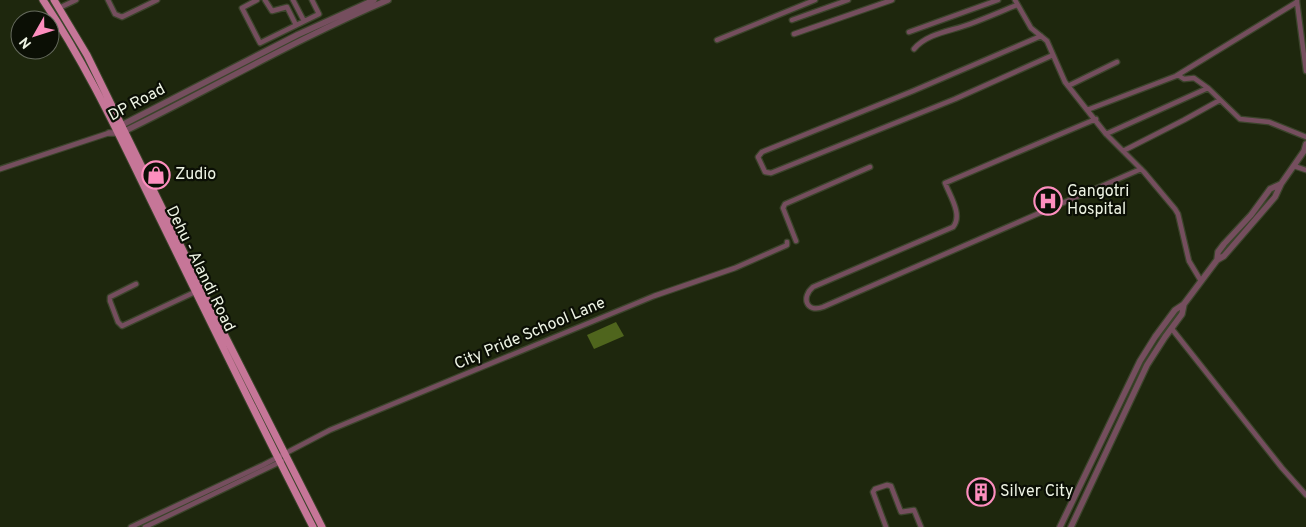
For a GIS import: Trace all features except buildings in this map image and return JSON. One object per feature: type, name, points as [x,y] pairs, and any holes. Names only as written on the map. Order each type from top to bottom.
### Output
[{"type":"main road","name":"Dehu - Alandi Road","points":[[43,0],[120,129],[322,527]]},
{"type":"main road","name":"Dehu - Alandi Road","points":[[54,0],[89,58],[195,292],[313,527]]},
{"type":"main road","points":[[82,63],[89,58]]},
{"type":"street","points":[[59,8],[76,0]]},
{"type":"street","points":[[108,0],[115,14],[122,17],[157,0]]},
{"type":"street","points":[[257,0],[242,8],[260,43],[318,14],[312,0]]},
{"type":"street","points":[[265,0],[272,11],[286,7],[306,31]]},
{"type":"street","points":[[293,0],[301,23]]},
{"type":"street","name":"DP Road","points":[[274,50],[306,31],[374,0]]},
{"type":"street","name":"DP Road","points":[[109,133],[274,50],[388,0]]},
{"type":"street","points":[[717,40],[815,0]]},
{"type":"street","points":[[792,20],[848,0]]},
{"type":"street","points":[[794,34],[892,0]]},
{"type":"street","points":[[909,32],[998,0]]},
{"type":"street","points":[[1087,110],[1178,75],[1297,1],[1306,71]]},
{"type":"street","points":[[914,49],[927,38],[968,24],[1016,2],[1031,28],[1047,41],[1068,86],[1106,134],[1172,204],[1178,214],[1189,261],[1200,281]]},
{"type":"street","points":[[1041,36],[913,91],[762,152],[758,157],[765,172],[771,173],[955,99],[1053,55]]},
{"type":"street","points":[[1068,86],[1117,62]]},
{"type":"street","points":[[1178,75],[1184,79],[1194,78],[1208,88],[1240,119],[1269,122],[1306,137]]},
{"type":"street","points":[[1106,134],[1208,88]]},
{"type":"street","points":[[1123,151],[1220,100]]},
{"type":"street","points":[[1096,119],[945,183],[957,215],[957,222],[953,227],[813,287],[808,291],[807,303],[812,308],[818,309],[823,307],[1141,169]]},
{"type":"street","points":[[0,169],[109,133]]},
{"type":"street","points":[[1060,527],[1140,361],[1154,337],[1175,310],[1184,304],[1218,260],[1224,256],[1275,197],[1281,184],[1304,152],[1306,144]]},
{"type":"street","points":[[796,241],[783,208],[785,204],[870,166]]},
{"type":"street","points":[[1294,166],[1306,170]]},
{"type":"street","name":"City Pride School Lane","points":[[278,460],[330,430],[654,296],[735,268],[787,243]]},
{"type":"street","points":[[136,284],[110,297],[118,322],[122,326],[195,292]]},
{"type":"street","points":[[1071,527],[1147,365],[1182,314],[1184,304]]},
{"type":"street","points":[[1172,328],[1282,468],[1306,494]]},
{"type":"street","points":[[131,527],[262,465],[278,460]]},
{"type":"street","points":[[146,527],[278,460]]},
{"type":"street","points":[[886,527],[874,492],[875,489],[889,485],[901,512],[914,510],[921,527]]},
{"type":"shaded area","points":[[616,322],[624,336],[594,349],[587,335]]},
{"type":"place","name":"Zudio","points":[[156,175]]},
{"type":"place","name":"Gangotri Hospital","points":[[1048,201]]},
{"type":"place","name":"Silver City","points":[[981,492]]}]
